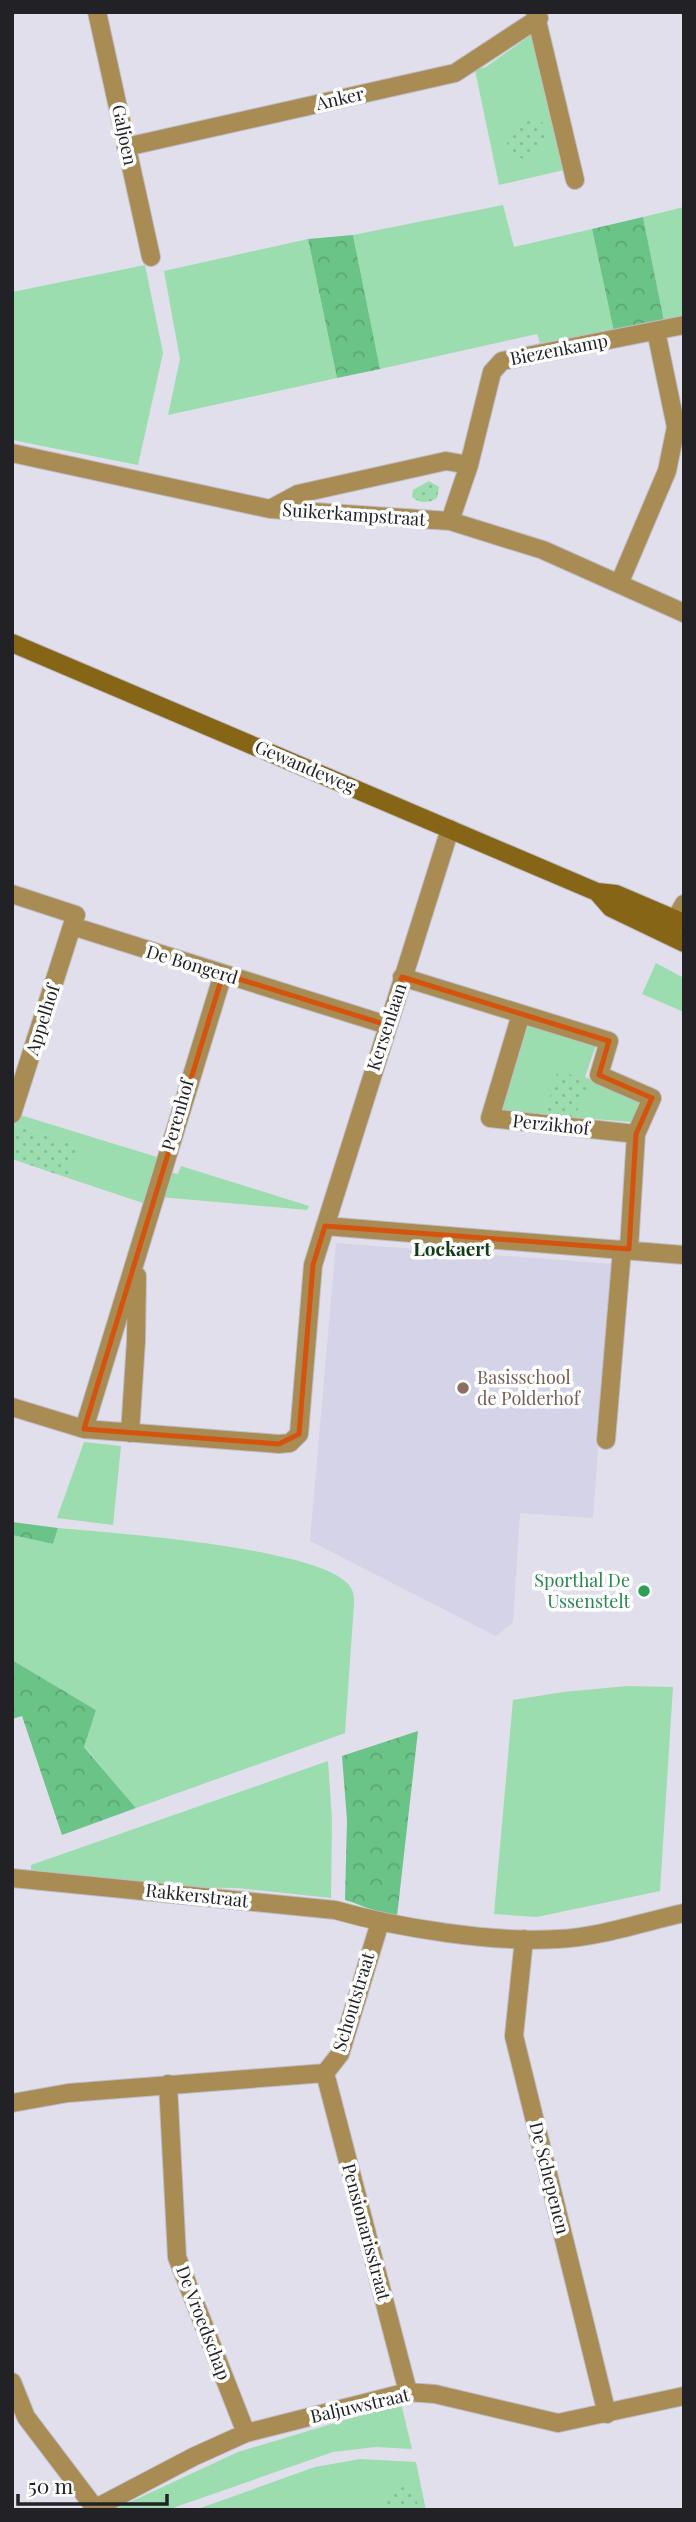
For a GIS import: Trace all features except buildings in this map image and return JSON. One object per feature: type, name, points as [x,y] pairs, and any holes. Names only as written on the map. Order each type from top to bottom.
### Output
[{"type":"street","name":"Galjoen","points":[[97,12],[152,257]]},
{"type":"street","name":"Anker","points":[[126,147],[454,74],[537,15],[575,180]]},
{"type":"street","name":"Biezenkamp","points":[[450,521],[469,465],[492,372],[502,361],[684,325]]},
{"type":"street","points":[[619,584],[667,471],[676,427],[656,331]]},
{"type":"street","name":"Suikerkampstraat","points":[[12,453],[270,509],[450,521],[543,550],[684,613]]},
{"type":"street","points":[[270,509],[298,494],[446,461],[469,465]]},
{"type":"street","name":"Gewandeweg","points":[[12,643],[597,892],[611,908],[681,927]]},
{"type":"street","name":"Kersenlaan","points":[[130,1433],[279,1444],[290,1443],[299,1434],[313,1265],[450,829]]},
{"type":"street","name":"De Bongerd","points":[[12,894],[76,915],[72,926],[387,1026]]},
{"type":"street","name":"Appelhof","points":[[12,1114],[72,926]]},
{"type":"street","name":"Perenhof","points":[[84,1429],[223,974]]},
{"type":"street","points":[[402,977],[609,1041],[599,1074],[652,1098],[636,1134],[606,1440]]},
{"type":"street","name":"Perzikhof","points":[[521,1014],[490,1118],[636,1134]]},
{"type":"street","points":[[325,1226],[684,1255]]},
{"type":"street","name":"Perenhof","points":[[130,1433],[136,1341],[137,1257]]},
{"type":"street","points":[[12,1407],[84,1429],[130,1433]]},
{"type":"street","name":"Rakkerstraat","points":[[12,1878],[335,1910],[380,1923]]},
{"type":"street","points":[[380,1923],[524,1940],[560,1940],[684,1913]]},
{"type":"street","name":"Schoutstraat","points":[[12,2103],[68,2092],[325,2073],[340,2054],[380,1923]]},
{"type":"street","name":"De Schepenen","points":[[524,1940],[514,2036],[607,2414]]},
{"type":"street","name":"Pensionarisstraat","points":[[325,2073],[408,2392]]},
{"type":"street","name":"De Vroedschap","points":[[168,2084],[177,2258],[246,2433]]},
{"type":"street","points":[[12,2382],[26,2417],[93,2509]]},
{"type":"street","name":"Baljuwstraat","points":[[93,2509],[246,2433],[408,2392],[435,2394],[558,2423],[684,2396]]},
{"type":"highlighted area","points":[[223,974],[387,1025],[402,977],[609,1041],[599,1075],[652,1098],[636,1134],[629,1249],[325,1226],[313,1265],[299,1434],[279,1444],[84,1429]]},
{"type":"shaded area","name":"Basisschool de Polderhof","points":[[336,1243],[612,1264],[593,1518],[520,1513],[513,1622],[496,1636],[310,1541]]},
{"type":"green space","points":[[535,32],[545,60],[564,170],[499,185],[475,70],[486,67]]},
{"type":"green space","points":[[522,120],[542,122],[549,134],[537,155],[526,160],[513,155],[507,143]]},
{"type":"green space","points":[[503,205],[514,247],[592,229],[614,332],[540,343],[537,334],[380,369],[353,235]]},
{"type":"green space","points":[[684,207],[684,316],[664,321],[643,217]]},
{"type":"green space","points":[[643,217],[664,321],[614,332],[592,229]]},
{"type":"green space","points":[[353,235],[380,369],[337,378],[308,239]]},
{"type":"green space","points":[[308,239],[337,378],[168,415],[180,359],[164,271]]},
{"type":"green space","points":[[145,265],[163,353],[138,465],[12,440],[12,292]]},
{"type":"green space","points":[[429,481],[439,487],[437,498],[424,502],[412,497],[413,490]]},
{"type":"green space","points":[[656,963],[684,978],[684,1012],[642,994]]},
{"type":"green space","points":[[523,1020],[597,1042],[585,1077],[640,1101],[631,1122],[494,1111]]},
{"type":"green space","points":[[558,1070],[590,1082],[574,1118],[544,1115]]},
{"type":"green space","points":[[17,1114],[157,1157],[143,1203],[68,1178],[78,1145],[14,1125]]},
{"type":"green space","points":[[14,1125],[79,1145],[68,1178],[12,1159]]},
{"type":"green space","points":[[181,1166],[309,1206],[307,1210],[160,1197],[169,1172],[178,1174]]},
{"type":"green space","points":[[84,1442],[121,1446],[113,1525],[57,1518]]},
{"type":"green space","points":[[12,1522],[58,1528],[53,1544],[12,1535]]},
{"type":"green space","points":[[58,1528],[165,1538],[256,1551],[328,1571],[348,1584],[354,1604],[345,1733],[136,1808],[84,1746],[96,1710],[12,1660],[12,1535],[53,1544]]},
{"type":"green space","points":[[12,1660],[96,1710],[84,1747],[136,1808],[62,1835],[22,1716],[12,1719]]},
{"type":"green space","points":[[628,1686],[673,1687],[660,1891],[537,1917],[494,1914],[513,1700]]},
{"type":"green space","points":[[418,1731],[397,1916],[345,1900],[347,1820],[342,1756]]},
{"type":"green space","points":[[328,1761],[332,1820],[331,1898],[238,1888],[147,1887],[31,1871],[31,1865]]},
{"type":"green space","points":[[401,2403],[412,2449],[376,2447],[333,2452],[167,2510],[113,2510],[238,2452]]},
{"type":"green space","points":[[360,2459],[416,2462],[426,2510],[195,2510],[315,2467]]},
{"type":"green space","points":[[413,2485],[419,2510],[389,2510],[385,2491]]},
{"type":"place","name":"Basisschool de Polderhof","points":[[463,1388]]},
{"type":"place","name":"Sporthal De Ussenstelt","points":[[644,1591]]},
{"type":"district","name":"Lockaert","points":[[452,1249]]}]
